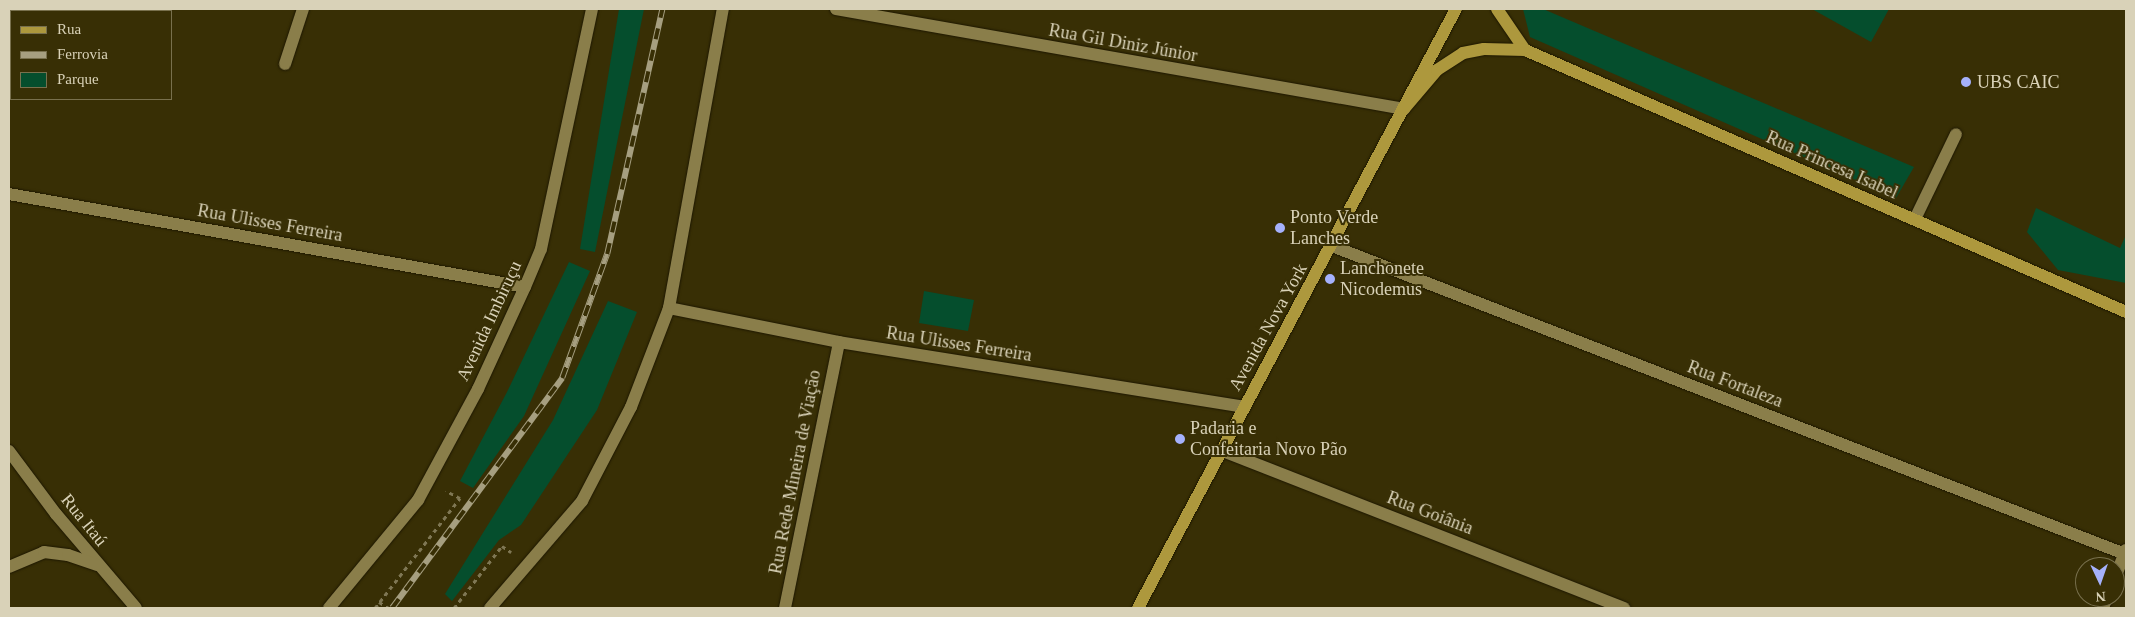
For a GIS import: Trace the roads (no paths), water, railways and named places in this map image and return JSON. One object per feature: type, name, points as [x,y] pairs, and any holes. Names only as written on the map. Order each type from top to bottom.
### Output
[{"type":"main road","name":"Avenida Nova York","points":[[1138,608],[1244,407],[1332,246],[1456,9]]},
{"type":"main road","points":[[1497,9],[1525,50]]},
{"type":"main road","name":"Rua Princesa Isabel","points":[[1404,109],[1437,70],[1463,53],[1484,49],[1525,50],[2126,312]]},
{"type":"street","points":[[285,64],[303,9]]},
{"type":"street","name":"Avenida Imbiruçu","points":[[329,608],[418,500],[478,389],[525,287],[541,249],[592,9]]},
{"type":"street","points":[[490,608],[582,501],[631,407],[670,308],[723,9]]},
{"type":"street","name":"Rua Gil Diniz Júnior","points":[[836,9],[1404,109]]},
{"type":"street","points":[[1915,220],[1956,134]]},
{"type":"street","name":"Rua Ulisses Ferreira","points":[[9,194],[525,287]]},
{"type":"street","name":"Rua Fortaleza","points":[[1332,246],[2126,552]]},
{"type":"street","name":"Rua Ulisses Ferreira","points":[[670,308],[839,342],[1244,407]]},
{"type":"street","name":"Rua Rede Mineira de Viação","points":[[785,608],[839,342]]},
{"type":"street","name":"Rua Goiânia","points":[[1223,450],[1624,608]]},
{"type":"street","name":"Rua Itaú","points":[[9,451],[97,564],[136,608]]},
{"type":"street","points":[[9,567],[44,552],[68,555],[97,564]]},
{"type":"railway","points":[[392,608],[562,378],[607,254],[662,9]]},
{"type":"place","name":"UBS CAIC","points":[[1966,82]]},
{"type":"place","name":"Ponto Verde Lanches","points":[[1280,228]]},
{"type":"place","name":"Lanchonete Nicodemus","points":[[1330,279]]},
{"type":"place","name":"Padaria e Confeitaria Novo Pão","points":[[1180,439]]}]
